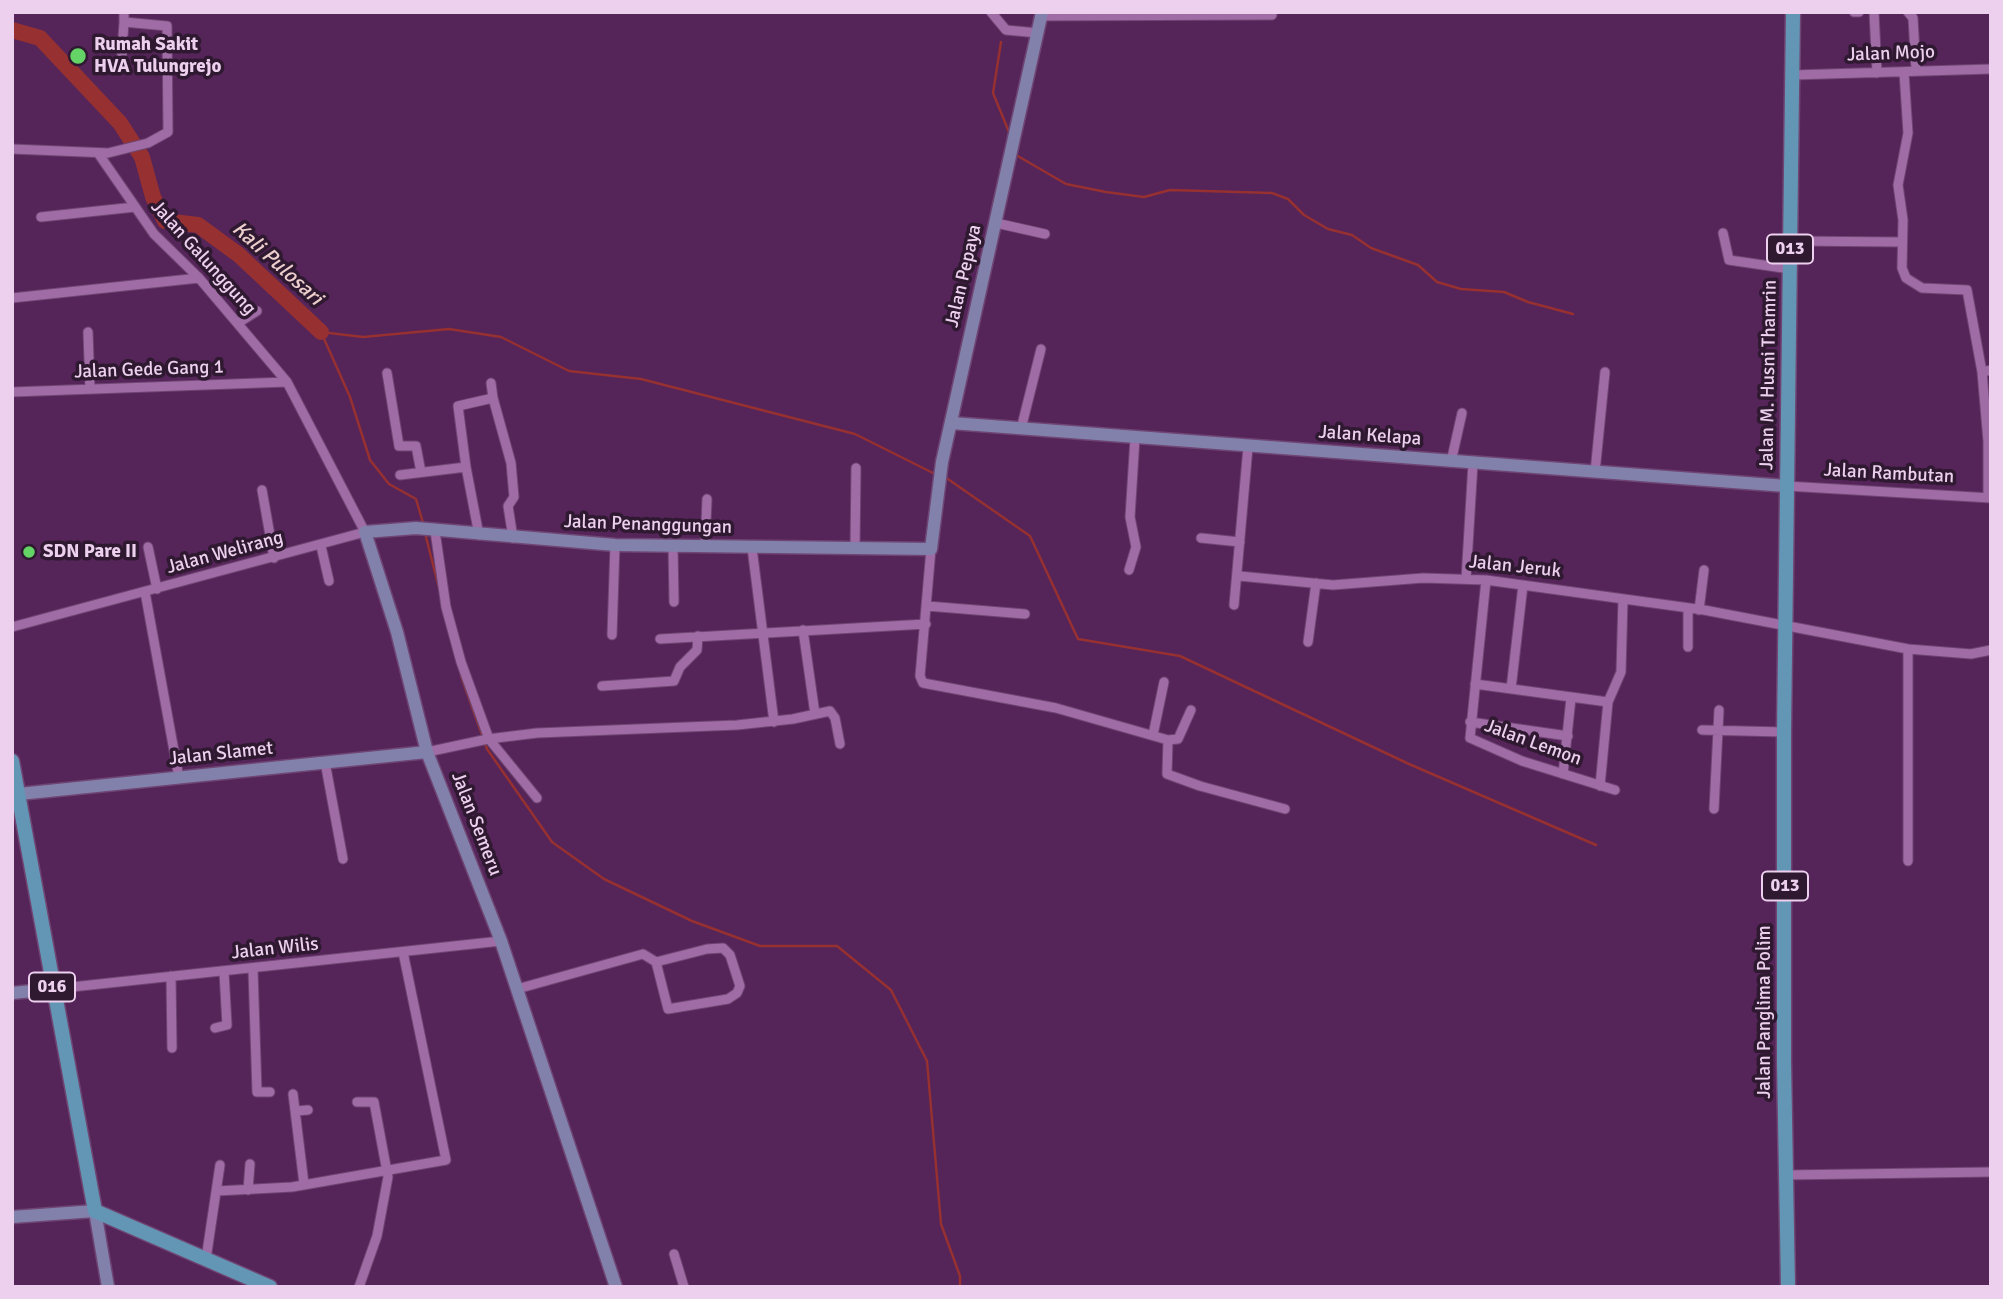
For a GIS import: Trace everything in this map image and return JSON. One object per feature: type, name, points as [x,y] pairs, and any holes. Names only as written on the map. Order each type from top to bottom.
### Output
[{"type":"main road","name":"Jalan M. Husni Thamrin","points":[[1786,486],[1793,12]]},
{"type":"main road","name":"Jalan Panglima Polim","points":[[1786,486],[1785,1175],[1788,1287]]},
{"type":"main road","name":"016","points":[[12,761],[95,1211],[206,1259],[249,1282],[270,1287]]},
{"type":"main road","name":"016","points":[[88,1180],[102,1202],[126,1224]]},
{"type":"street","points":[[991,12],[1006,30],[1038,33]]},
{"type":"street","points":[[1874,12],[1877,73]]},
{"type":"street","points":[[1908,12],[1913,18],[1916,70]]},
{"type":"street","points":[[1042,14],[1272,15]]},
{"type":"street","name":"Jalan Pepaya","points":[[931,549],[942,462],[1042,14]]},
{"type":"street","points":[[12,149],[98,153],[128,149],[165,134],[168,28],[163,24],[124,17],[121,65]]},
{"type":"street","name":"Jalan Mojo","points":[[1793,75],[1991,69]]},
{"type":"street","points":[[1904,72],[1908,123],[1898,174],[1903,220],[1900,242],[1902,268],[1914,284],[1922,288],[1967,291],[1986,371],[1988,441],[1984,497]]},
{"type":"street","name":"Jalan Galunggung","points":[[98,153],[154,234],[199,278],[287,382]]},
{"type":"street","points":[[41,217],[135,207]]},
{"type":"street","points":[[996,223],[1045,234]]},
{"type":"street","points":[[1723,233],[1729,260],[1790,269]]},
{"type":"street","points":[[1790,242],[1900,242]]},
{"type":"street","points":[[12,298],[199,278]]},
{"type":"street","points":[[238,323],[257,311]]},
{"type":"street","points":[[88,332],[90,389]]},
{"type":"street","points":[[1021,429],[1041,349]]},
{"type":"street","points":[[1595,472],[1605,372]]},
{"type":"street","points":[[387,373],[398,444],[415,446],[421,472]]},
{"type":"street","name":"Jalan Gede Gang 1","points":[[12,392],[287,382]]},
{"type":"street","name":"Jalan Semeru","points":[[287,382],[365,533],[397,632],[427,752],[501,941],[616,1287]]},
{"type":"street","points":[[491,383],[511,463],[514,497],[508,506],[513,538]]},
{"type":"street","points":[[479,535],[458,406],[493,398]]},
{"type":"street","points":[[1451,461],[1462,414]]},
{"type":"street","name":"Jalan Kelapa","points":[[951,423],[1786,486]]},
{"type":"street","points":[[1129,570],[1136,547],[1130,517],[1135,438]]},
{"type":"street","points":[[1234,604],[1239,576],[1248,447]]},
{"type":"street","points":[[1466,579],[1473,463]]},
{"type":"street","points":[[400,475],[466,467]]},
{"type":"street","points":[[855,549],[856,468]]},
{"type":"street","name":"Jalan Rambutan","points":[[1786,486],[1984,497]]},
{"type":"street","points":[[262,490],[274,558]]},
{"type":"street","points":[[705,547],[707,499]]},
{"type":"street","name":"Jalan Penanggungan","points":[[365,533],[415,528],[615,545],[931,549]]},
{"type":"street","points":[[433,530],[446,607],[485,740],[537,798]]},
{"type":"street","name":"Jalan Welirang","points":[[12,627],[365,533]]},
{"type":"street","points":[[1201,538],[1240,542]]},
{"type":"street","points":[[612,635],[615,545]]},
{"type":"street","points":[[321,546],[329,581]]},
{"type":"street","points":[[148,547],[157,589]]},
{"type":"street","points":[[673,547],[674,602]]},
{"type":"street","points":[[752,548],[774,722]]},
{"type":"street","points":[[931,549],[920,676],[925,684],[1056,708],[1168,740],[1178,739],[1191,710]]},
{"type":"street","points":[[1699,610],[1704,570]]},
{"type":"street","name":"Jalan Jeruk","points":[[1239,576],[1334,585],[1423,578],[1486,580],[1688,608],[1908,649],[1971,654],[1991,650]]},
{"type":"street","name":"Jalan Lemon","points":[[1486,580],[1469,737],[1473,742],[1615,790]]},
{"type":"street","points":[[1308,642],[1316,583]]},
{"type":"street","points":[[1511,689],[1523,585]]},
{"type":"street","points":[[145,592],[179,778]]},
{"type":"street","points":[[1600,786],[1608,702],[1621,672],[1623,599]]},
{"type":"street","points":[[928,606],[1025,614]]},
{"type":"street","points":[[1688,608],[1688,647]]},
{"type":"street","points":[[660,639],[761,631],[926,624]]},
{"type":"street","points":[[803,630],[815,714]]},
{"type":"street","points":[[602,686],[674,681],[680,667],[697,650],[698,636]]},
{"type":"street","points":[[1908,649],[1908,861]]},
{"type":"street","points":[[1153,735],[1164,682]]},
{"type":"street","points":[[1475,684],[1608,702]]},
{"type":"street","points":[[1563,774],[1571,698]]},
{"type":"street","points":[[1714,809],[1719,710]]},
{"type":"street","points":[[427,752],[485,740],[562,732],[774,722],[830,711],[834,713],[840,744]]},
{"type":"street","points":[[1470,722],[1568,736]]},
{"type":"street","points":[[1702,730],[1784,732]]},
{"type":"street","points":[[1168,740],[1167,774],[1200,786],[1285,808]]},
{"type":"street","name":"Jalan Slamet","points":[[16,794],[427,752]]},
{"type":"street","points":[[325,762],[342,859]]},
{"type":"street","name":"Jalan Wilis","points":[[53,989],[253,970],[501,941]]},
{"type":"street","points":[[517,989],[643,954],[651,956],[656,962],[668,1009],[728,999],[737,993],[740,986],[732,960],[723,948],[707,949],[656,962]]},
{"type":"street","points":[[217,1191],[304,1184],[442,1163],[447,1159],[403,952]]},
{"type":"street","points":[[253,970],[257,1092],[270,1092]]},
{"type":"street","points":[[215,1028],[227,1025],[224,972]]},
{"type":"street","points":[[171,976],[172,1048]]},
{"type":"street","points":[[12,993],[53,989]]},
{"type":"street","points":[[293,1094],[304,1184]]},
{"type":"street","points":[[357,1102],[374,1102],[388,1170],[386,1198],[377,1236],[359,1287]]},
{"type":"street","points":[[295,1111],[308,1110]]},
{"type":"street","points":[[248,1190],[250,1164]]},
{"type":"street","points":[[206,1259],[220,1165]]},
{"type":"street","points":[[1785,1175],[1991,1172]]},
{"type":"street","points":[[12,1217],[95,1211],[108,1287]]},
{"type":"street","points":[[674,1254],[684,1287]]},
{"type":"waterway","name":"Kali Pulosari","points":[[12,30],[40,38],[120,123],[142,157],[153,197],[165,221],[198,225],[239,255],[321,332]]},
{"type":"waterway","points":[[1001,42],[993,93],[1009,132]]},
{"type":"waterway","points":[[1016,155],[1066,184],[1106,192],[1144,197],[1170,190],[1272,193],[1288,199],[1304,215],[1328,229],[1352,235],[1371,248],[1418,265],[1437,282],[1461,289],[1504,292],[1528,302],[1573,314]]},
{"type":"waterway","points":[[321,332],[363,337],[449,329],[501,337],[569,371],[641,379],[855,434],[935,474]]},
{"type":"waterway","points":[[321,332],[350,397],[370,460],[389,484],[416,499],[423,523]]},
{"type":"waterway","points":[[945,477],[1030,536],[1078,639],[1180,656],[1409,764],[1596,845]]},
{"type":"waterway","points":[[425,533],[439,588]]},
{"type":"waterway","points":[[461,676],[487,749],[552,842],[604,879],[692,921],[760,946],[837,946],[891,990],[927,1061],[941,1224],[960,1276],[960,1287]]},
{"type":"place","name":"Rumah Sakit HVA Tulungrejo","points":[[78,56]]},
{"type":"place","name":"SDN Pare II","points":[[29,552]]}]
